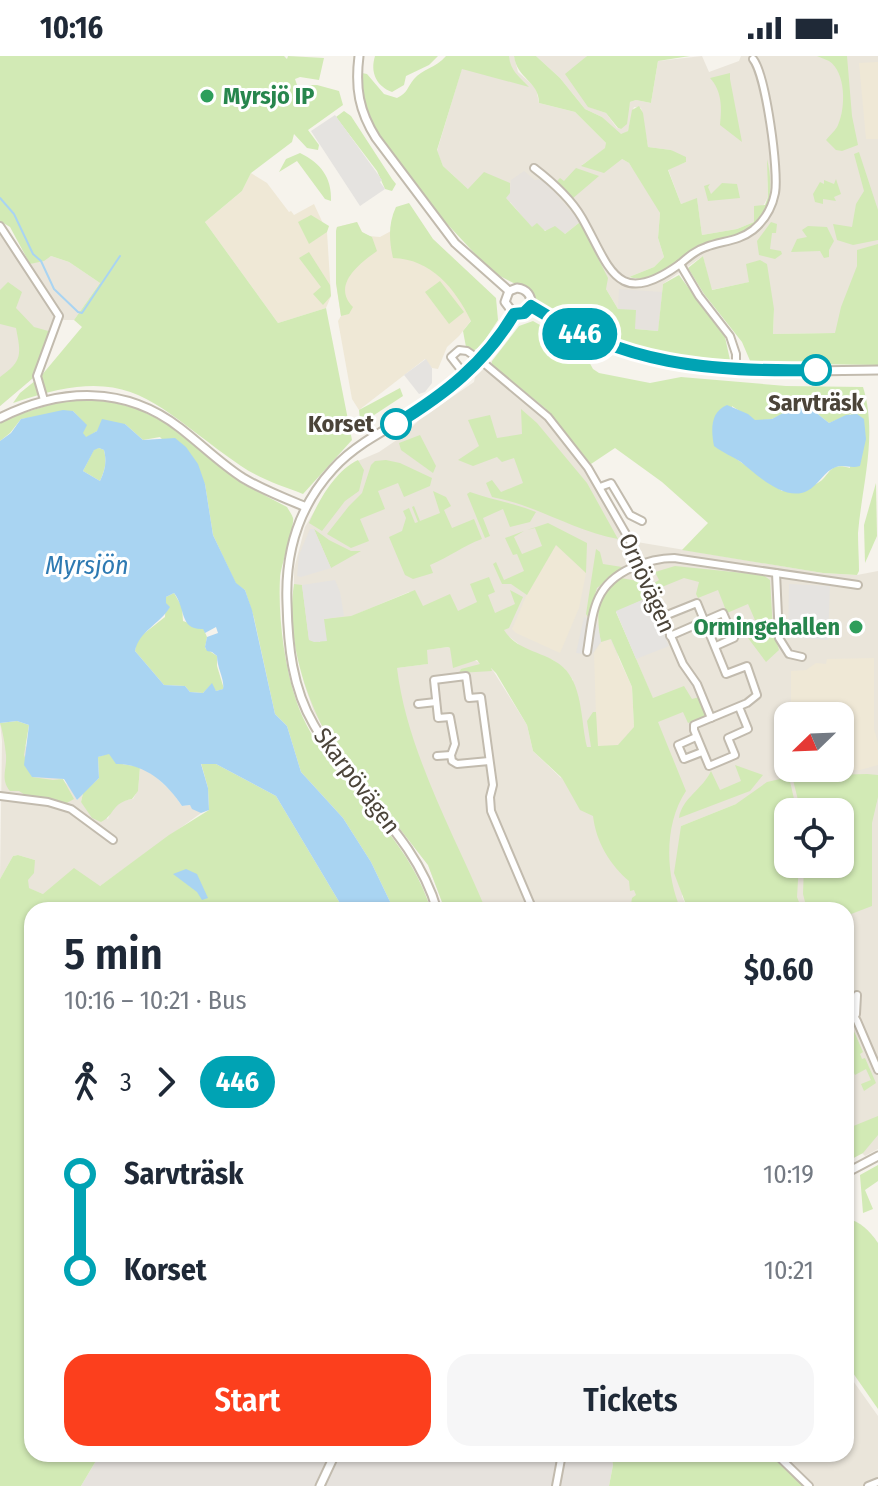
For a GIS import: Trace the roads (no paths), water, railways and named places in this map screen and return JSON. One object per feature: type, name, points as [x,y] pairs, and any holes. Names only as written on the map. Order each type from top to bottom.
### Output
[{"type":"street","points":[[359,56],[358,97],[365,120],[376,138],[455,243],[509,291]]},
{"type":"street","points":[[534,168],[548,178],[577,211],[600,254],[620,279],[645,284],[663,276],[698,250],[742,237],[765,218],[773,200],[777,168],[761,76],[753,59]]},
{"type":"street","points":[[0,226],[59,316],[37,376],[44,400]]},
{"type":"street","points":[[680,264],[699,296],[730,336],[736,354],[736,370]]},
{"type":"street","points":[[517,288],[526,291],[531,306],[524,313],[514,314],[505,302],[509,291],[517,288]]},
{"type":"street","points":[[531,306],[568,328],[622,351],[678,364],[736,370],[878,370]]},
{"type":"street","name":"Skarpövägen","points":[[435,902],[412,854],[333,756],[312,723],[300,696],[288,630],[286,586],[292,543],[306,507],[331,471],[355,449],[435,401],[480,360],[514,314]]},
{"type":"street","points":[[465,375],[452,360],[455,352],[467,351],[480,360]]},
{"type":"street","name":"Ornövägen","points":[[480,360],[548,417],[570,442],[600,487],[640,564],[670,636],[711,718]]},
{"type":"street","points":[[0,418],[60,396],[95,394],[123,399],[145,407],[180,427],[244,478],[306,507]]},
{"type":"street","name":"Ornövägen","points":[[600,487],[611,483],[630,515],[642,521]]},
{"type":"street","points":[[587,652],[593,614],[602,588],[614,577],[654,559],[674,558],[858,585]]},
{"type":"street","points":[[776,573],[779,638],[789,654],[802,657]]},
{"type":"street","points":[[662,617],[697,603],[726,674],[747,666],[757,689],[757,695],[750,702],[694,725],[709,766],[735,755],[728,738],[748,729],[739,707]]},
{"type":"street","points":[[670,636],[723,613],[734,638],[716,646]]},
{"type":"street","points":[[489,761],[457,764],[452,761],[455,744],[450,717],[438,718],[434,680],[466,676],[469,698],[481,697],[493,785],[491,811],[530,902]]},
{"type":"street","points":[[418,704],[436,702]]},
{"type":"street","points":[[696,737],[678,745],[684,759],[702,752]]},
{"type":"street","points":[[437,756],[451,755]]},
{"type":"street","points":[[0,796],[48,802],[71,809],[113,840]]},
{"type":"street","points":[[857,995],[857,1021]]},
{"type":"street","points":[[854,1016],[878,1070]]},
{"type":"street","points":[[854,1169],[878,1156]]},
{"type":"street","points":[[320,1486],[331,1462]]},
{"type":"street","points":[[556,1486],[560,1462]]},
{"type":"street","points":[[786,1462],[809,1486]]},
{"type":"street","points":[[868,1486],[878,1482]]},
{"type":"water","name":"Sarvträsk","points":[[727,405],[755,420],[772,419],[796,406],[814,411],[829,423],[846,415],[857,414],[864,419],[866,439],[860,466],[832,469],[807,491],[790,493],[781,490],[714,446],[712,428],[715,417]]},
{"type":"water","name":"Myrsjön","points":[[63,410],[73,411],[87,425],[83,433],[86,437],[97,431],[102,419],[125,424],[143,440],[175,438],[186,447],[198,464],[205,484],[213,535],[236,583],[245,590],[275,714],[287,726],[301,772],[343,818],[371,862],[390,902],[339,902],[276,796],[216,764],[201,764],[208,788],[209,810],[201,813],[190,805],[182,806],[154,776],[136,767],[116,764],[109,754],[98,757],[99,778],[77,800],[64,779],[32,777],[24,765],[29,725],[17,721],[0,723],[0,441],[11,433],[21,419]],"holes":[[[94,450],[104,450],[104,470],[100,481],[83,471]],[[174,593],[190,626],[203,629],[205,633],[216,627],[218,633],[207,637],[205,647],[217,656],[223,689],[216,691],[212,683],[203,693],[190,692],[185,686],[164,685],[135,651],[141,638],[170,607],[166,597]]]},
{"type":"water","points":[[186,869],[197,874],[208,898],[202,900],[197,892],[173,874]]},
{"type":"waterway","points":[[0,198],[14,214],[54,289],[78,312],[82,313],[120,256]]},
{"type":"place","name":"Myrsjö IP","points":[[207,96]]},
{"type":"place","name":"Sarvträsk","points":[[816,370]]},
{"type":"place","name":"Korset","points":[[396,424]]},
{"type":"place","name":"Ormingehallen","points":[[856,627]]}]
